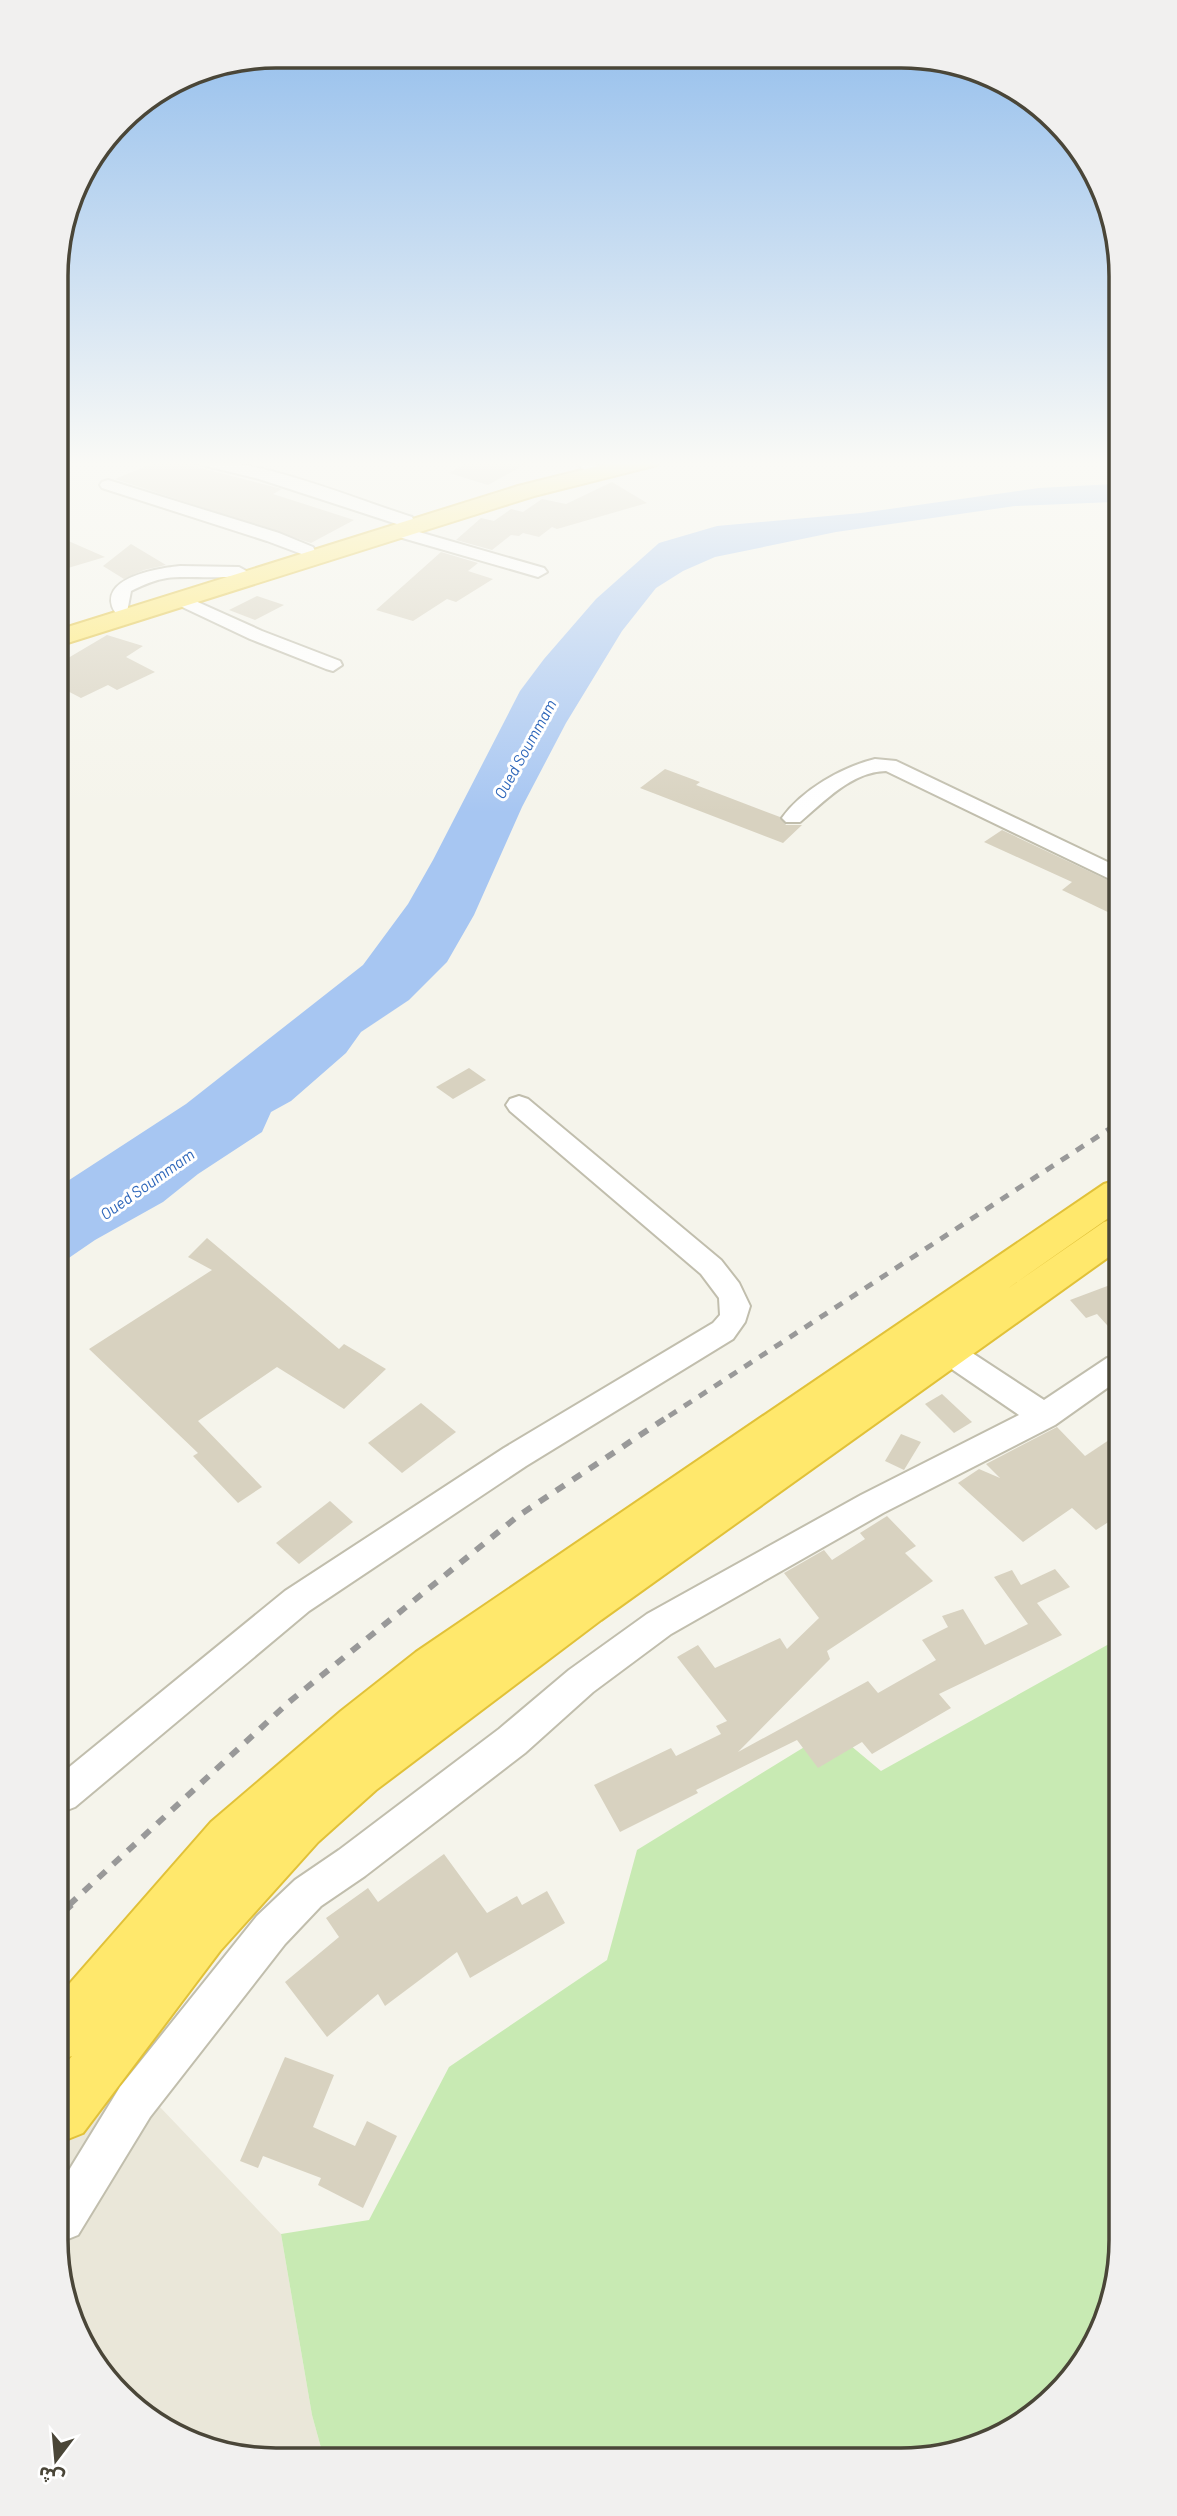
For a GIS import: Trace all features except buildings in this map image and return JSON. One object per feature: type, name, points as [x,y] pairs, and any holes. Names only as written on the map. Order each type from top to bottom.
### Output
[{"type":"highway","points":[[69,625],[221,577]]},
{"type":"highway","points":[[69,635],[249,577]]},
{"type":"highway","points":[[68,2026],[229,1839],[348,1735],[433,1667],[1109,1199]]},
{"type":"highway","points":[[68,2106],[201,1932],[252,1875],[332,1797],[397,1744],[585,1606],[1109,1238]]},
{"type":"street","points":[[182,600],[246,630],[333,665]]},
{"type":"street","points":[[793,818],[852,771],[877,764],[889,765],[1109,871]]},
{"type":"street","points":[[68,1791],[297,1601],[515,1457],[712,1338],[732,1323],[737,1306],[734,1297],[711,1267],[519,1105]]},
{"type":"street","points":[[947,1351],[1044,1416]]},
{"type":"street","points":[[68,2212],[135,2102],[232,1977],[271,1930],[308,1893],[352,1863],[512,1741],[582,1681],[659,1624],[872,1504],[1044,1416],[1108,1372]]},
{"type":"shaded area","points":[[98,2042],[281,2234],[312,2415],[321,2448],[263,2447],[209,2437],[161,2413],[139,2396],[111,2366],[84,2319],[75,2294],[70,2267],[68,2080]]},
{"type":"green space","points":[[1108,1644],[1108,2253],[1098,2307],[1081,2344],[1057,2377],[1038,2396],[1005,2420],[955,2441],[928,2446],[321,2448],[312,2415],[281,2234],[369,2220],[449,2067],[607,1960],[637,1850],[832,1730],[881,1771]]},
{"type":"water","name":"Oued Soummam","points":[[620,577],[673,577],[656,588],[622,631],[566,723],[522,807],[474,915],[447,962],[409,1000],[361,1032],[346,1053],[291,1101],[271,1112],[262,1132],[198,1174],[163,1202],[68,1258],[69,1180],[186,1104],[363,965],[408,904],[520,691],[596,599]]},
{"type":"railway","points":[[669,1416],[1109,1129]]},
{"type":"railway","points":[[69,1905],[289,1702],[518,1516],[672,1414]]}]
